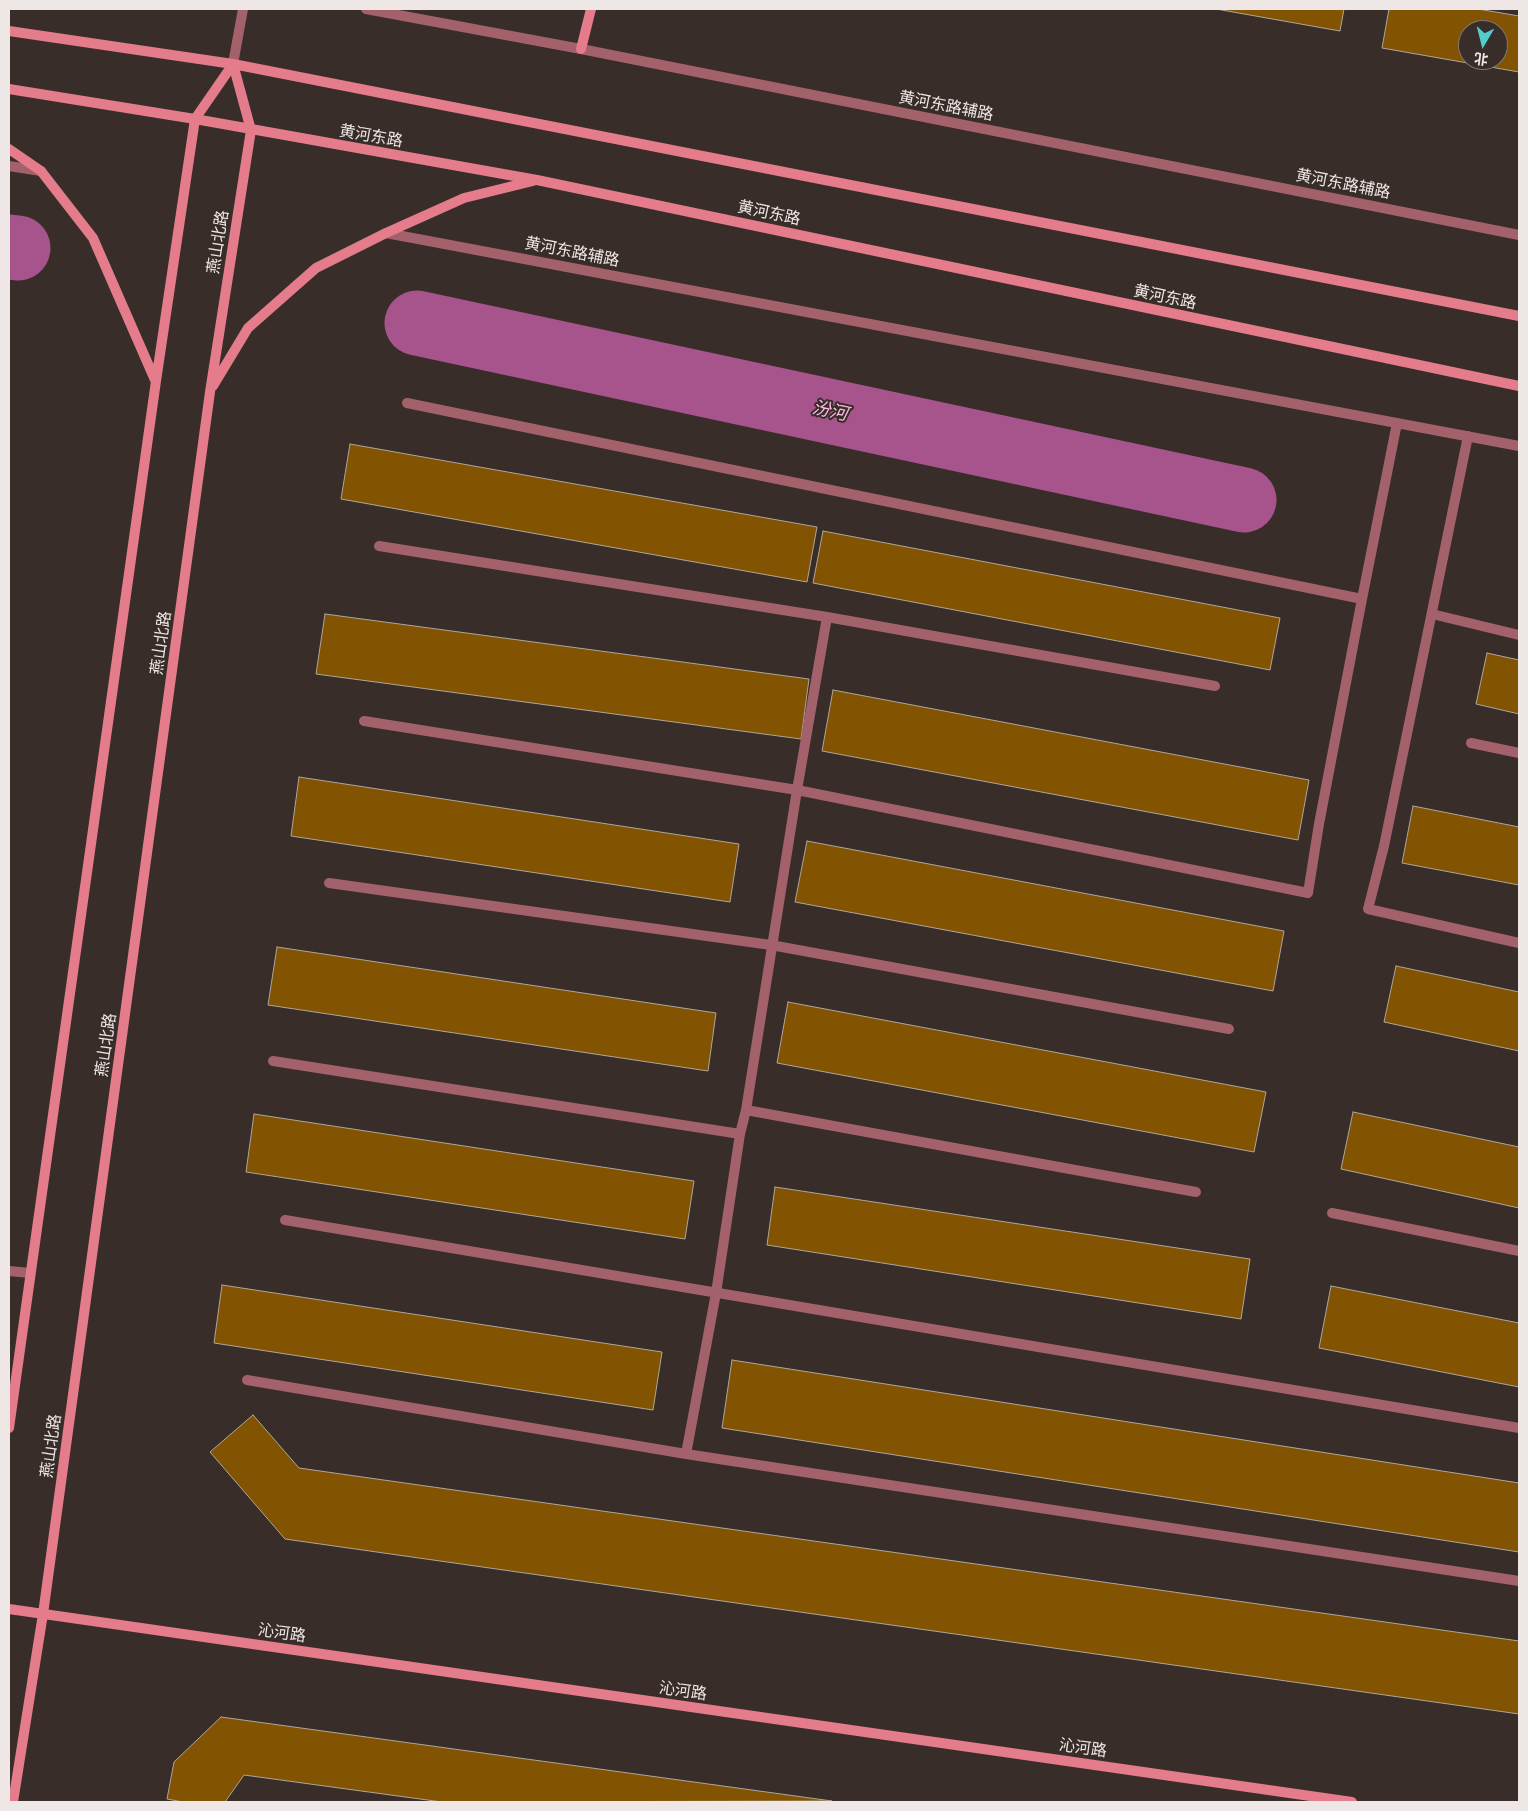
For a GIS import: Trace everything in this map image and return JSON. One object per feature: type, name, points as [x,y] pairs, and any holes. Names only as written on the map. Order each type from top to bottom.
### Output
[{"type":"street","points":[[9,1428],[156,382],[195,119],[233,64],[243,9]]},
{"type":"street","name":"黄河东路辅路","points":[[366,9],[581,49],[1519,235]]},
{"type":"street","points":[[581,49],[591,9]]},
{"type":"street","points":[[9,31],[233,64],[1519,316]]},
{"type":"street","name":"燕山北路","points":[[13,1802],[43,1614],[210,392],[251,130],[233,64]]},
{"type":"street","name":"黄河东路","points":[[9,89],[195,119],[537,180],[1519,386]]},
{"type":"street","points":[[9,150],[42,171],[92,238],[156,382]]},
{"type":"street","points":[[9,166],[42,171]]},
{"type":"street","points":[[210,392],[248,328],[316,268],[386,233],[464,198],[537,180]]},
{"type":"street","name":"黄河东路辅路","points":[[386,233],[1519,446]]},
{"type":"street","points":[[408,403],[1362,599]]},
{"type":"street","points":[[364,721],[797,790],[1308,894],[1362,599],[1397,423]]},
{"type":"street","points":[[1468,436],[1384,846],[1368,909],[1519,943]]},
{"type":"street","points":[[379,546],[827,616],[1215,686]]},
{"type":"street","points":[[1432,614],[1519,635]]},
{"type":"street","points":[[686,1454],[716,1293],[740,1134],[746,1110],[771,945],[827,616]]},
{"type":"street","points":[[1471,743],[1519,753]]},
{"type":"street","points":[[329,883],[771,945],[1229,1029]]},
{"type":"street","points":[[273,1061],[740,1134]]},
{"type":"street","points":[[746,1110],[1196,1192]]},
{"type":"street","points":[[1332,1213],[1519,1251]]},
{"type":"street","points":[[285,1220],[1519,1428]]},
{"type":"street","points":[[9,1271],[30,1274]]},
{"type":"street","points":[[246,1380],[686,1454],[1519,1581]]},
{"type":"street","name":"沁河路","points":[[9,1608],[1352,1802]]},
{"type":"building","points":[[1216,9],[1344,9],[1340,31]]},
{"type":"building","points":[[1389,9],[1478,9],[1519,16],[1519,72],[1508,70],[1508,20],[1458,20],[1458,61],[1382,48]]},
{"type":"building","points":[[350,444],[817,527],[807,582],[341,499]]},
{"type":"building","points":[[823,531],[1280,618],[1270,670],[813,583]]},
{"type":"building","points":[[325,614],[809,679],[801,739],[316,674]]},
{"type":"building","points":[[1487,653],[1519,660],[1519,714],[1476,704]]},
{"type":"building","points":[[833,690],[1309,780],[1298,840],[822,751]]},
{"type":"building","points":[[299,777],[739,844],[730,902],[291,836]]},
{"type":"building","points":[[1413,806],[1519,827],[1519,885],[1402,863]]},
{"type":"building","points":[[807,841],[1284,931],[1273,991],[795,902]]},
{"type":"building","points":[[277,947],[716,1013],[708,1071],[268,1005]]},
{"type":"building","points":[[1396,966],[1519,992],[1519,1051],[1384,1022]]},
{"type":"building","points":[[788,1002],[1266,1092],[1254,1152],[777,1063]]},
{"type":"building","points":[[1353,1112],[1519,1147],[1519,1208],[1341,1169]]},
{"type":"building","points":[[254,1114],[694,1181],[685,1239],[246,1172]]},
{"type":"building","points":[[775,1187],[1250,1259],[1241,1319],[767,1245]]},
{"type":"building","points":[[222,1285],[662,1352],[653,1410],[214,1343]]},
{"type":"building","points":[[1331,1286],[1519,1323],[1519,1387],[1319,1348]]},
{"type":"building","points":[[732,1360],[1519,1483],[1519,1552],[722,1428]]},
{"type":"building","points":[[253,1415],[299,1468],[1519,1641],[1519,1714],[285,1539],[210,1452]]},
{"type":"building","points":[[221,1717],[832,1801],[442,1802],[244,1775],[225,1802],[183,1802],[167,1799],[174,1762]]},
{"type":"waterway","name":"汾河","points":[[9,247],[18,248]]},
{"type":"waterway","name":"汾河","points":[[417,323],[1244,500]]}]
